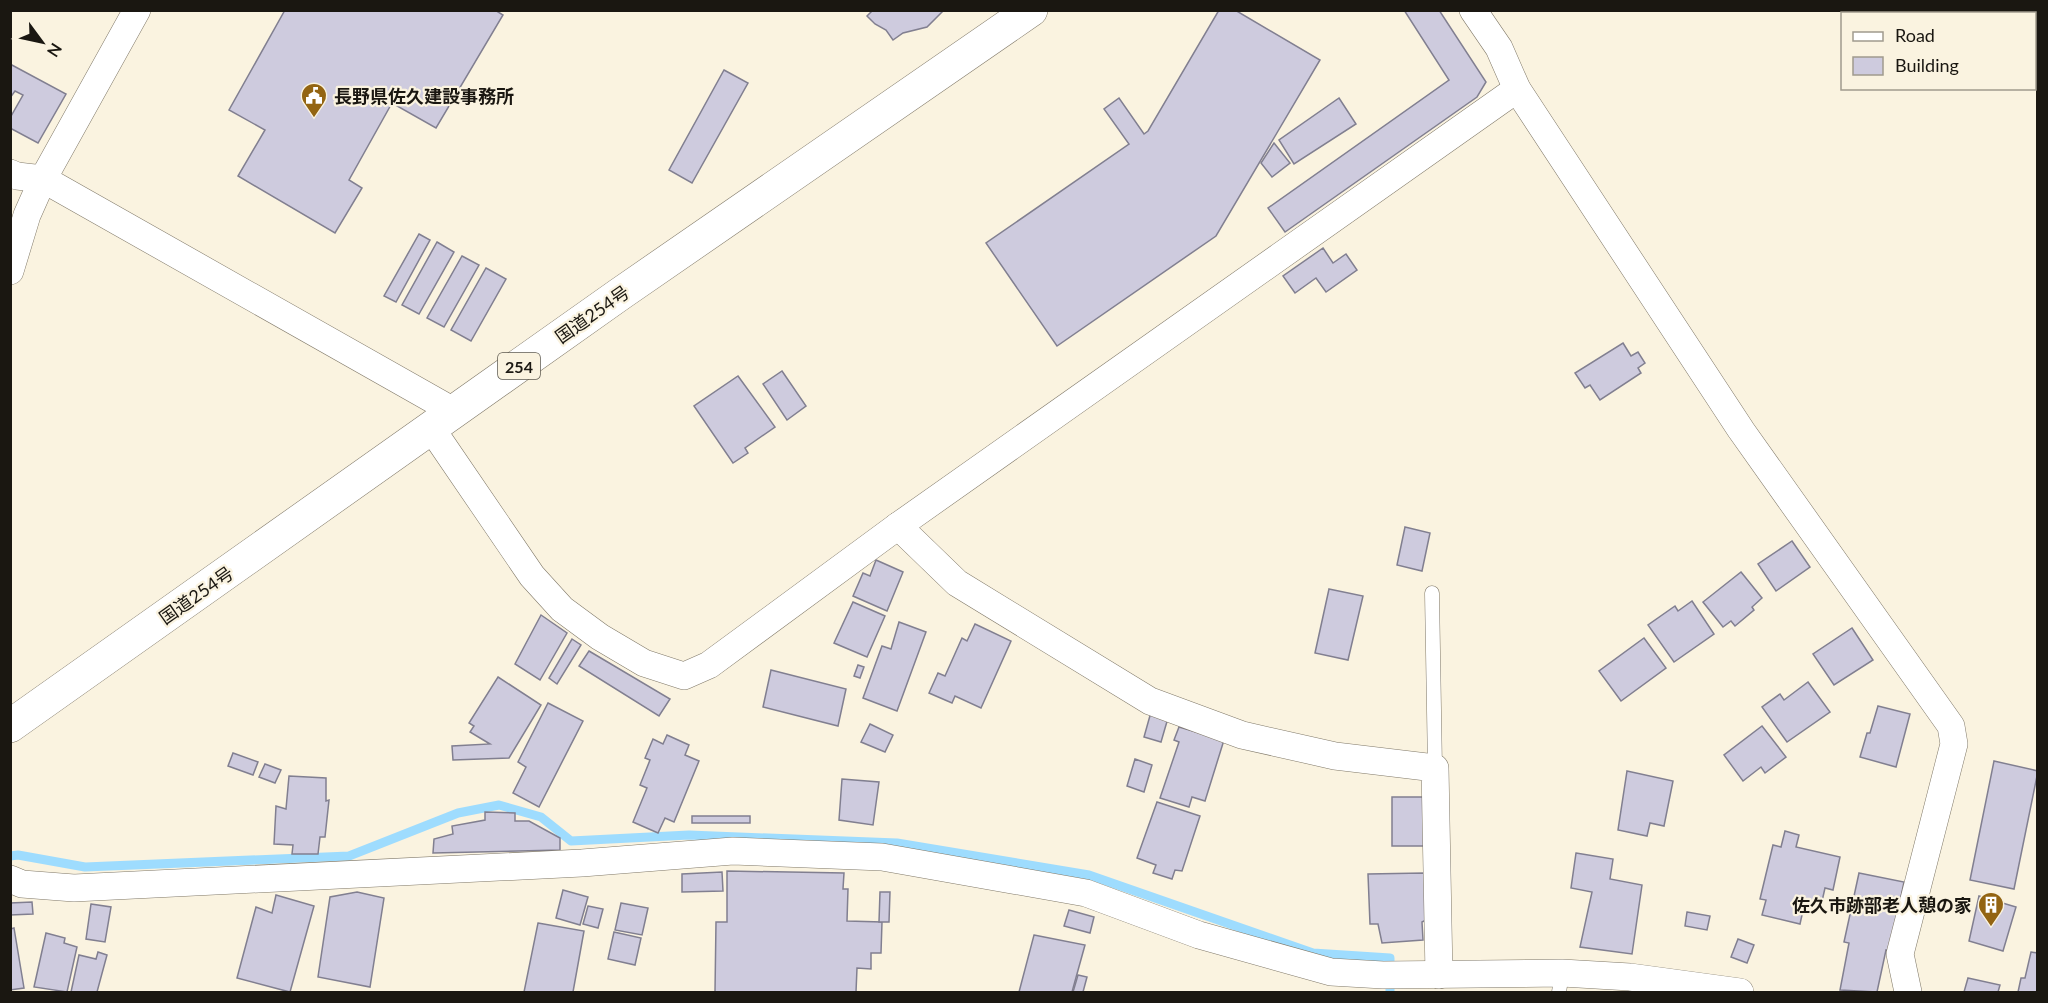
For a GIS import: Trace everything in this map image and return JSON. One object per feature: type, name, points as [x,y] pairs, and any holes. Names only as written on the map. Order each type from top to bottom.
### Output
[{"type":"highway","name":"国道254号","points":[[10,726],[620,294],[1031,10]]},
{"type":"street","points":[[10,271],[27,215],[43,179],[136,10]]},
{"type":"street","points":[[1473,10],[1499,48],[1517,89],[1741,430],[1951,726],[1954,744],[1900,954],[1908,993]]},
{"type":"street","points":[[10,172],[17,176],[43,179],[443,420],[532,576],[561,609],[600,637],[644,663],[684,676],[709,666],[897,526],[1517,89]]},
{"type":"street","points":[[897,526],[957,583],[1150,701],[1242,735],[1335,756],[1435,768],[1439,975]]},
{"type":"street","points":[[10,879],[22,884],[74,888],[582,863],[733,851],[882,857],[1086,893],[1199,935],[1330,972],[1384,980],[1439,975],[1561,983],[1630,977],[1740,993]]},
{"type":"lane","points":[[1432,593],[1435,768]]},
{"type":"building","name":"長野県佐久建設事務所","points":[[285,10],[495,10],[503,15],[436,128],[392,103],[349,180],[362,188],[335,233],[238,176],[265,130],[229,110]]},
{"type":"building","points":[[873,10],[944,10],[927,27],[903,33],[893,40],[886,30],[867,16]]},
{"type":"building","points":[[1219,10],[1235,10],[1320,60],[1216,236],[1057,346],[986,243],[1129,144],[1104,109],[1119,98],[1144,134],[1148,131]]},
{"type":"building","points":[[1404,10],[1439,10],[1486,82],[1477,97],[1285,232],[1268,208],[1449,80]]},
{"type":"building","points":[[10,64],[66,94],[38,143],[10,128],[10,118],[23,95],[15,91],[10,98]]},
{"type":"building","points":[[724,70],[748,83],[692,183],[669,170]]},
{"type":"building","points":[[1339,98],[1356,124],[1294,164],[1279,140]]},
{"type":"building","points":[[1274,143],[1290,163],[1272,177],[1261,163]]},
{"type":"building","points":[[419,234],[430,240],[396,302],[384,296]]},
{"type":"building","points":[[437,242],[454,252],[419,314],[402,305]]},
{"type":"building","points":[[1323,248],[1333,263],[1346,254],[1357,270],[1326,292],[1316,278],[1295,293],[1283,276]]},
{"type":"building","points":[[462,256],[479,265],[444,327],[427,318]]},
{"type":"building","points":[[486,268],[506,279],[471,341],[451,330]]},
{"type":"building","points":[[1623,343],[1631,356],[1638,352],[1645,363],[1638,368],[1641,373],[1600,400],[1590,385],[1585,388],[1575,373]]},
{"type":"building","points":[[782,371],[806,406],[787,420],[763,384]]},
{"type":"building","points":[[738,376],[775,427],[745,448],[748,453],[733,463],[694,406]]},
{"type":"building","points":[[1405,527],[1430,533],[1422,571],[1397,565]]},
{"type":"building","points":[[1792,541],[1810,567],[1776,591],[1758,564]]},
{"type":"building","points":[[876,560],[903,572],[887,611],[853,596],[863,573],[870,576]]},
{"type":"building","points":[[1741,572],[1762,598],[1752,607],[1754,610],[1735,626],[1731,621],[1723,627],[1703,602]]},
{"type":"building","points":[[1329,589],[1363,596],[1348,660],[1315,653]]},
{"type":"building","points":[[1692,601],[1714,634],[1674,662],[1648,625],[1675,606],[1678,611]]},
{"type":"building","points":[[853,602],[885,616],[867,657],[834,643]]},
{"type":"building","points":[[541,615],[567,633],[540,680],[515,664]]},
{"type":"building","points":[[899,622],[926,632],[897,711],[863,698],[882,646],[891,649]]},
{"type":"building","points":[[975,624],[1011,641],[981,708],[955,696],[952,703],[929,693],[938,673],[945,676],[962,638],[967,641]]},
{"type":"building","points":[[1852,628],[1873,660],[1834,685],[1813,654]]},
{"type":"building","points":[[1644,638],[1666,668],[1621,701],[1599,671]]},
{"type":"building","points":[[572,639],[581,645],[557,684],[549,678]]},
{"type":"building","points":[[589,651],[670,699],[659,716],[579,666]]},
{"type":"building","points":[[858,665],[864,667],[860,678],[854,676]]},
{"type":"building","points":[[771,670],[846,689],[838,726],[763,707]]},
{"type":"building","points":[[498,677],[541,705],[509,758],[453,760],[452,746],[490,744],[470,732],[474,726],[469,723]]},
{"type":"building","points":[[1808,682],[1830,712],[1787,742],[1762,707],[1780,694],[1784,700]]},
{"type":"building","points":[[548,703],[583,721],[539,807],[513,793],[526,767],[518,762]]},
{"type":"building","points":[[1878,706],[1910,714],[1896,767],[1860,757]]},
{"type":"building","points":[[1151,712],[1168,718],[1161,742],[1144,737]]},
{"type":"building","points":[[870,724],[893,735],[885,752],[861,742]]},
{"type":"building","points":[[1762,726],[1786,757],[1765,773],[1761,767],[1743,781],[1724,755]]},
{"type":"building","points":[[1179,727],[1224,740],[1205,801],[1192,797],[1189,807],[1160,798],[1179,742],[1174,740]]},
{"type":"building","points":[[667,735],[689,745],[685,755],[699,761],[674,822],[665,818],[658,833],[633,822],[647,788],[640,785],[650,760],[645,758],[653,739],[663,744]]},
{"type":"building","points":[[233,753],[258,762],[253,775],[228,766]]},
{"type":"building","points":[[1135,759],[1152,765],[1144,792],[1127,786]]},
{"type":"building","points":[[1994,761],[2038,771],[2014,889],[1970,880]]},
{"type":"building","points":[[265,764],[281,770],[275,783],[259,777]]},
{"type":"building","points":[[1627,771],[1673,781],[1664,826],[1650,823],[1647,836],[1618,830]]},
{"type":"building","points":[[289,776],[326,778],[326,801],[329,800],[325,837],[320,837],[318,854],[292,854],[293,845],[274,844],[276,806],[286,809]]},
{"type":"building","points":[[842,779],[879,782],[873,825],[839,820]]},
{"type":"building","points":[[1392,797],[1425,797],[1425,846],[1392,846]]},
{"type":"building","points":[[1157,802],[1200,816],[1182,871],[1175,870],[1172,879],[1153,873],[1156,865],[1137,858]]},
{"type":"building","points":[[485,812],[515,813],[515,821],[529,821],[560,838],[560,850],[433,853],[434,839],[453,834],[452,826],[485,820]]},
{"type":"building","points":[[692,816],[750,816],[750,823],[692,823]]},
{"type":"building","points":[[1785,831],[1799,835],[1796,847],[1840,857],[1833,890],[1825,888],[1820,910],[1804,906],[1800,924],[1762,915],[1766,900],[1760,899],[1773,845],[1781,847]]},
{"type":"building","points":[[1576,853],[1613,859],[1610,879],[1642,885],[1632,954],[1580,947],[1592,892],[1571,888]]},
{"type":"building","points":[[727,871],[844,873],[843,889],[848,889],[847,921],[882,922],[881,953],[871,953],[871,969],[857,968],[856,992],[715,992],[716,922],[727,922]]},
{"type":"building","points":[[722,872],[723,891],[682,892],[682,874]]},
{"type":"building","points":[[1424,873],[1426,920],[1422,922],[1423,940],[1382,943],[1378,924],[1370,924],[1368,874]]},
{"type":"building","points":[[1859,873],[1904,882],[1890,951],[1886,950],[1877,992],[1840,990],[1849,943],[1844,942]]},
{"type":"building","points":[[563,890],[588,897],[580,925],[556,918]]},
{"type":"building","points":[[357,892],[384,898],[370,987],[318,977],[330,897]]},
{"type":"building","points":[[880,892],[890,892],[889,922],[879,922]]},
{"type":"building","points":[[276,895],[314,906],[290,992],[237,978],[256,907],[272,913]]},
{"type":"building","name":"佐久市跡部老人憩の家","points":[[1979,896],[2016,907],[2003,951],[1969,941]]},
{"type":"building","points":[[32,902],[33,914],[10,915],[10,903]]},
{"type":"building","points":[[621,903],[648,908],[642,935],[615,930]]},
{"type":"building","points":[[91,904],[111,907],[105,942],[86,939]]},
{"type":"building","points":[[588,906],[603,909],[598,928],[583,924]]},
{"type":"building","points":[[1069,910],[1094,917],[1090,933],[1064,926]]},
{"type":"building","points":[[1687,912],[1710,916],[1707,930],[1685,926]]},
{"type":"building","points":[[538,923],[584,931],[573,992],[524,992]]},
{"type":"building","points":[[14,928],[24,988],[10,990],[10,929]]},
{"type":"building","points":[[614,932],[641,938],[635,965],[608,959]]},
{"type":"building","points":[[46,933],[65,938],[64,943],[77,947],[67,992],[34,987]]},
{"type":"building","points":[[1034,935],[1085,945],[1072,992],[1019,992]]},
{"type":"building","points":[[1738,939],[1754,945],[1747,963],[1731,957]]},
{"type":"building","points":[[98,952],[107,955],[97,992],[71,992],[79,955],[96,959]]},
{"type":"building","points":[[2031,952],[2038,953],[2038,992],[2018,992],[2021,978],[2025,978]]},
{"type":"building","points":[[1078,975],[1087,977],[1083,992],[1073,992]]},
{"type":"building","points":[[1968,978],[2000,985],[1998,992],[1964,992]]},
{"type":"waterway","points":[[10,856],[18,855],[85,867],[349,856],[458,813],[499,805],[541,817],[571,841],[689,835],[897,843],[1089,875],[1313,953],[1390,958],[1390,992]]},
{"type":"place","name":"長野県佐久建設事務所","points":[[314,119]]},
{"type":"place","name":"佐久市跡部老人憩の家","points":[[1991,928]]}]
